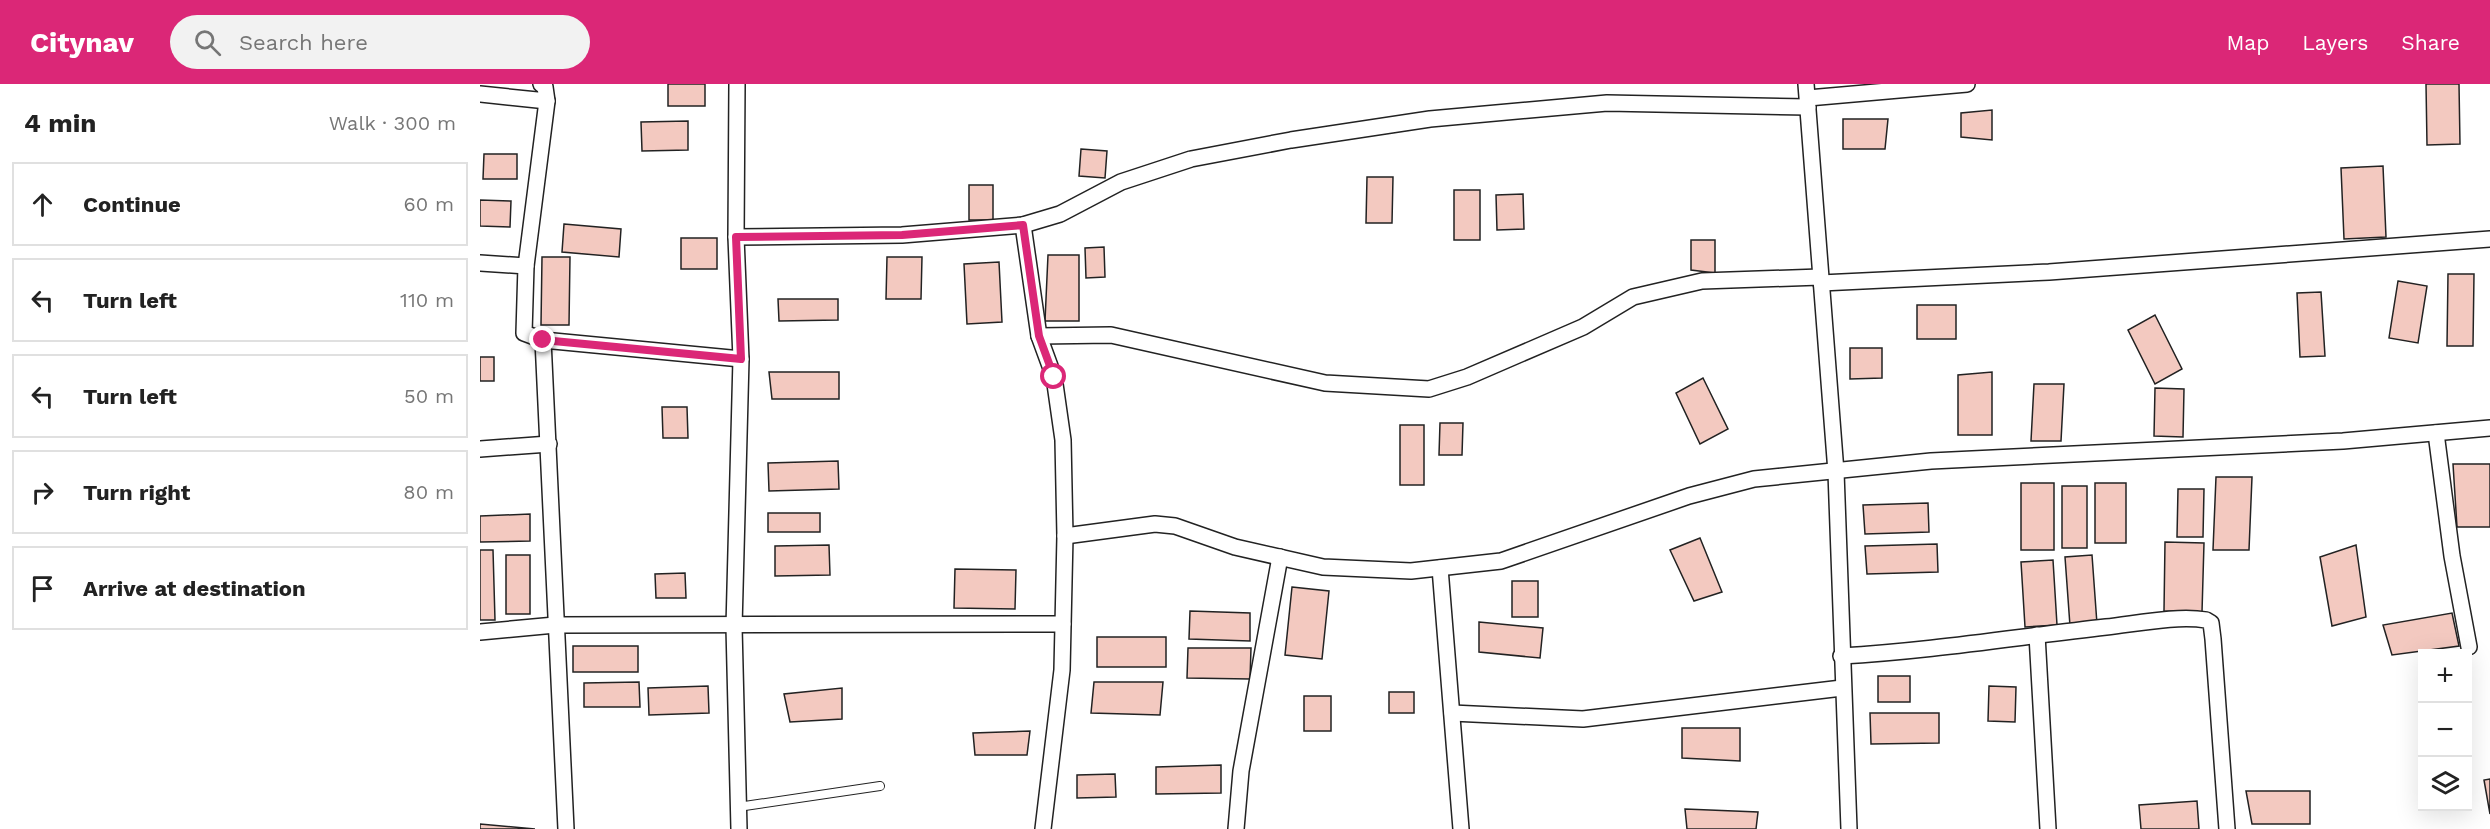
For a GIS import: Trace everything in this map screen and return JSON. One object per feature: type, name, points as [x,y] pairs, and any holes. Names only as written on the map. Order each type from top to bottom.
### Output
[{"type":"street","points":[[541,84],[544,87],[547,101],[526,266],[524,333],[543,340],[741,359]]},
{"type":"street","points":[[738,84],[736,237],[741,359],[734,627],[739,829]]},
{"type":"street","points":[[736,237],[902,235],[1023,225],[1060,214],[1121,182],[1191,159],[1291,140],[1430,120],[1607,103],[1807,96],[1966,84]]},
{"type":"street","points":[[480,94],[547,101]]},
{"type":"street","points":[[1807,96],[1836,472],[1842,688],[1849,829]]},
{"type":"street","points":[[1023,225],[1039,336],[1054,377],[1063,440],[1065,536],[1062,670],[1043,829]]},
{"type":"street","points":[[1039,336],[1111,334],[1325,383],[1429,389],[1467,377],[1583,327],[1633,297],[1702,281],[1820,280],[2049,272],[2490,239]]},
{"type":"street","points":[[480,263],[526,266]]},
{"type":"street","points":[[543,340],[566,829]]},
{"type":"street","points":[[1065,536],[1155,524],[1175,526],[1235,547],[1323,567],[1411,571],[1501,561],[1689,496],[1754,479],[1931,461],[2319,442],[2490,428]]},
{"type":"street","points":[[2436,433],[2452,556],[2469,647]]},
{"type":"street","points":[[480,449],[549,444]]},
{"type":"street","points":[[1236,829],[1241,771],[1280,557]]},
{"type":"street","points":[[1440,568],[1461,829]]},
{"type":"street","points":[[1841,656],[1899,652],[2198,619],[2211,623],[2227,829]]},
{"type":"street","points":[[480,632],[555,625],[734,627],[886,623],[1063,624]]},
{"type":"street","points":[[2037,635],[2048,829]]},
{"type":"street","points":[[1452,713],[1582,719],[1842,688]]},
{"type":"lane","points":[[738,807],[880,786]]},
{"type":"building","points":[[668,84],[705,84],[705,106],[668,106]]},
{"type":"building","points":[[2426,84],[2459,84],[2460,144],[2427,145]]},
{"type":"building","points":[[1992,110],[1992,140],[1961,137],[1961,113]]},
{"type":"building","points":[[1843,119],[1888,119],[1885,149],[1843,149]]},
{"type":"building","points":[[688,121],[688,150],[642,151],[641,122]]},
{"type":"building","points":[[1081,149],[1107,151],[1105,178],[1079,176]]},
{"type":"building","points":[[484,154],[517,154],[517,179],[483,179]]},
{"type":"building","points":[[2383,166],[2386,237],[2344,239],[2341,168]]},
{"type":"building","points":[[1367,177],[1393,177],[1392,223],[1366,223]]},
{"type":"building","points":[[969,185],[993,185],[993,220],[969,220]]},
{"type":"building","points":[[1454,190],[1480,190],[1480,240],[1454,240]]},
{"type":"building","points":[[1523,194],[1524,229],[1497,230],[1496,195]]},
{"type":"building","points":[[480,200],[511,201],[510,227],[480,226]]},
{"type":"building","points":[[564,224],[621,229],[619,257],[562,252]]},
{"type":"building","points":[[681,238],[717,238],[717,269],[681,269]]},
{"type":"building","points":[[1691,240],[1715,240],[1715,273],[1691,270]]},
{"type":"building","points":[[1104,247],[1105,277],[1086,278],[1085,248]]},
{"type":"building","points":[[1048,255],[1079,255],[1079,321],[1045,321]]},
{"type":"building","points":[[542,257],[570,257],[569,325],[541,325]]},
{"type":"building","points":[[887,257],[922,257],[921,299],[886,299]]},
{"type":"building","points":[[999,262],[1002,322],[967,324],[964,264]]},
{"type":"building","points":[[2448,274],[2474,274],[2473,346],[2447,346]]},
{"type":"building","points":[[2398,281],[2427,286],[2418,343],[2389,338]]},
{"type":"building","points":[[2321,292],[2325,356],[2300,357],[2297,293]]},
{"type":"building","points":[[778,299],[838,299],[838,320],[779,321]]},
{"type":"building","points":[[1917,305],[1956,305],[1956,339],[1917,339]]},
{"type":"building","points":[[2155,315],[2182,369],[2155,384],[2128,330]]},
{"type":"building","points":[[1850,348],[1882,348],[1882,378],[1850,379]]},
{"type":"building","points":[[480,357],[494,357],[494,381],[480,381]]},
{"type":"building","points":[[769,372],[839,372],[839,399],[772,399]]},
{"type":"building","points":[[1992,372],[1992,435],[1958,435],[1958,375]]},
{"type":"building","points":[[1703,378],[1728,429],[1700,444],[1676,393]]},
{"type":"building","points":[[2034,384],[2064,384],[2061,441],[2031,441]]},
{"type":"building","points":[[2155,388],[2184,389],[2183,437],[2154,436]]},
{"type":"building","points":[[662,407],[687,407],[688,438],[663,438]]},
{"type":"building","points":[[1440,423],[1463,423],[1462,455],[1439,455]]},
{"type":"building","points":[[1400,425],[1424,425],[1424,485],[1400,485]]},
{"type":"building","points":[[838,461],[839,489],[769,491],[768,463]]},
{"type":"building","points":[[2453,464],[2490,464],[2490,527],[2457,527]]},
{"type":"building","points":[[2216,477],[2252,477],[2249,550],[2213,550]]},
{"type":"building","points":[[2021,483],[2054,483],[2054,550],[2021,550]]},
{"type":"building","points":[[2095,483],[2126,483],[2126,543],[2095,543]]},
{"type":"building","points":[[2062,486],[2087,486],[2087,548],[2062,548]]},
{"type":"building","points":[[2178,489],[2204,489],[2203,537],[2177,537]]},
{"type":"building","points":[[1928,503],[1929,532],[1865,534],[1863,505]]},
{"type":"building","points":[[768,513],[820,513],[820,532],[768,532]]},
{"type":"building","points":[[530,514],[530,541],[480,542],[480,516]]},
{"type":"building","points":[[1700,538],[1722,592],[1694,601],[1670,550]]},
{"type":"building","points":[[2165,542],[2204,543],[2202,612],[2164,611]]},
{"type":"building","points":[[1937,544],[1938,572],[1867,574],[1865,546]]},
{"type":"building","points":[[829,545],[830,575],[775,576],[775,546]]},
{"type":"building","points":[[2356,545],[2366,617],[2332,626],[2320,557]]},
{"type":"building","points":[[480,550],[493,550],[495,620],[480,620]]},
{"type":"building","points":[[506,555],[530,555],[530,614],[506,614]]},
{"type":"building","points":[[2092,555],[2097,624],[2070,626],[2065,557]]},
{"type":"building","points":[[2053,560],[2057,625],[2025,627],[2021,562]]},
{"type":"building","points":[[955,569],[1016,570],[1015,609],[954,608]]},
{"type":"building","points":[[685,573],[686,598],[656,598],[655,574]]},
{"type":"building","points":[[1512,581],[1538,581],[1538,617],[1512,617]]},
{"type":"building","points":[[1292,587],[1329,591],[1322,659],[1285,655]]},
{"type":"building","points":[[1190,611],[1250,613],[1250,641],[1189,639]]},
{"type":"building","points":[[2452,613],[2459,646],[2418,649],[2418,652],[2392,655],[2383,625]]},
{"type":"building","points":[[1479,622],[1543,628],[1540,658],[1479,652]]},
{"type":"building","points":[[1097,637],[1166,637],[1166,667],[1097,667]]},
{"type":"building","points":[[573,646],[638,646],[638,672],[573,672]]},
{"type":"building","points":[[1188,648],[1251,648],[1250,679],[1187,678]]},
{"type":"building","points":[[1878,676],[1910,676],[1910,702],[1878,702]]},
{"type":"building","points":[[639,682],[640,707],[584,707],[584,683]]},
{"type":"building","points":[[1094,682],[1163,682],[1160,715],[1091,713]]},
{"type":"building","points":[[708,686],[709,713],[649,715],[648,688]]},
{"type":"building","points":[[1989,686],[2016,687],[2015,722],[1988,721]]},
{"type":"building","points":[[842,688],[842,719],[790,722],[784,694]]},
{"type":"building","points":[[1389,692],[1414,692],[1414,713],[1389,713]]},
{"type":"building","points":[[1304,696],[1331,696],[1331,731],[1304,731]]},
{"type":"building","points":[[1870,713],[1939,713],[1939,743],[1871,744]]},
{"type":"building","points":[[1682,728],[1740,728],[1740,761],[1682,758]]},
{"type":"building","points":[[1030,731],[1027,755],[975,755],[973,733]]},
{"type":"building","points":[[1221,765],[1221,793],[1156,794],[1156,767]]},
{"type":"building","points":[[1115,774],[1116,797],[1077,798],[1077,775]]},
{"type":"building","points":[[2490,779],[2490,814],[2484,780]]},
{"type":"building","points":[[2246,791],[2310,791],[2310,824],[2252,824]]},
{"type":"building","points":[[2197,801],[2199,829],[2141,829],[2139,805]]},
{"type":"building","points":[[1685,809],[1758,812],[1756,829],[1687,829]]},
{"type":"building","points":[[480,824],[535,829],[480,829]]},
{"type":"route","points":[[543,340],[741,359],[736,237],[902,235],[1023,225],[1039,336],[1054,377]]}]
